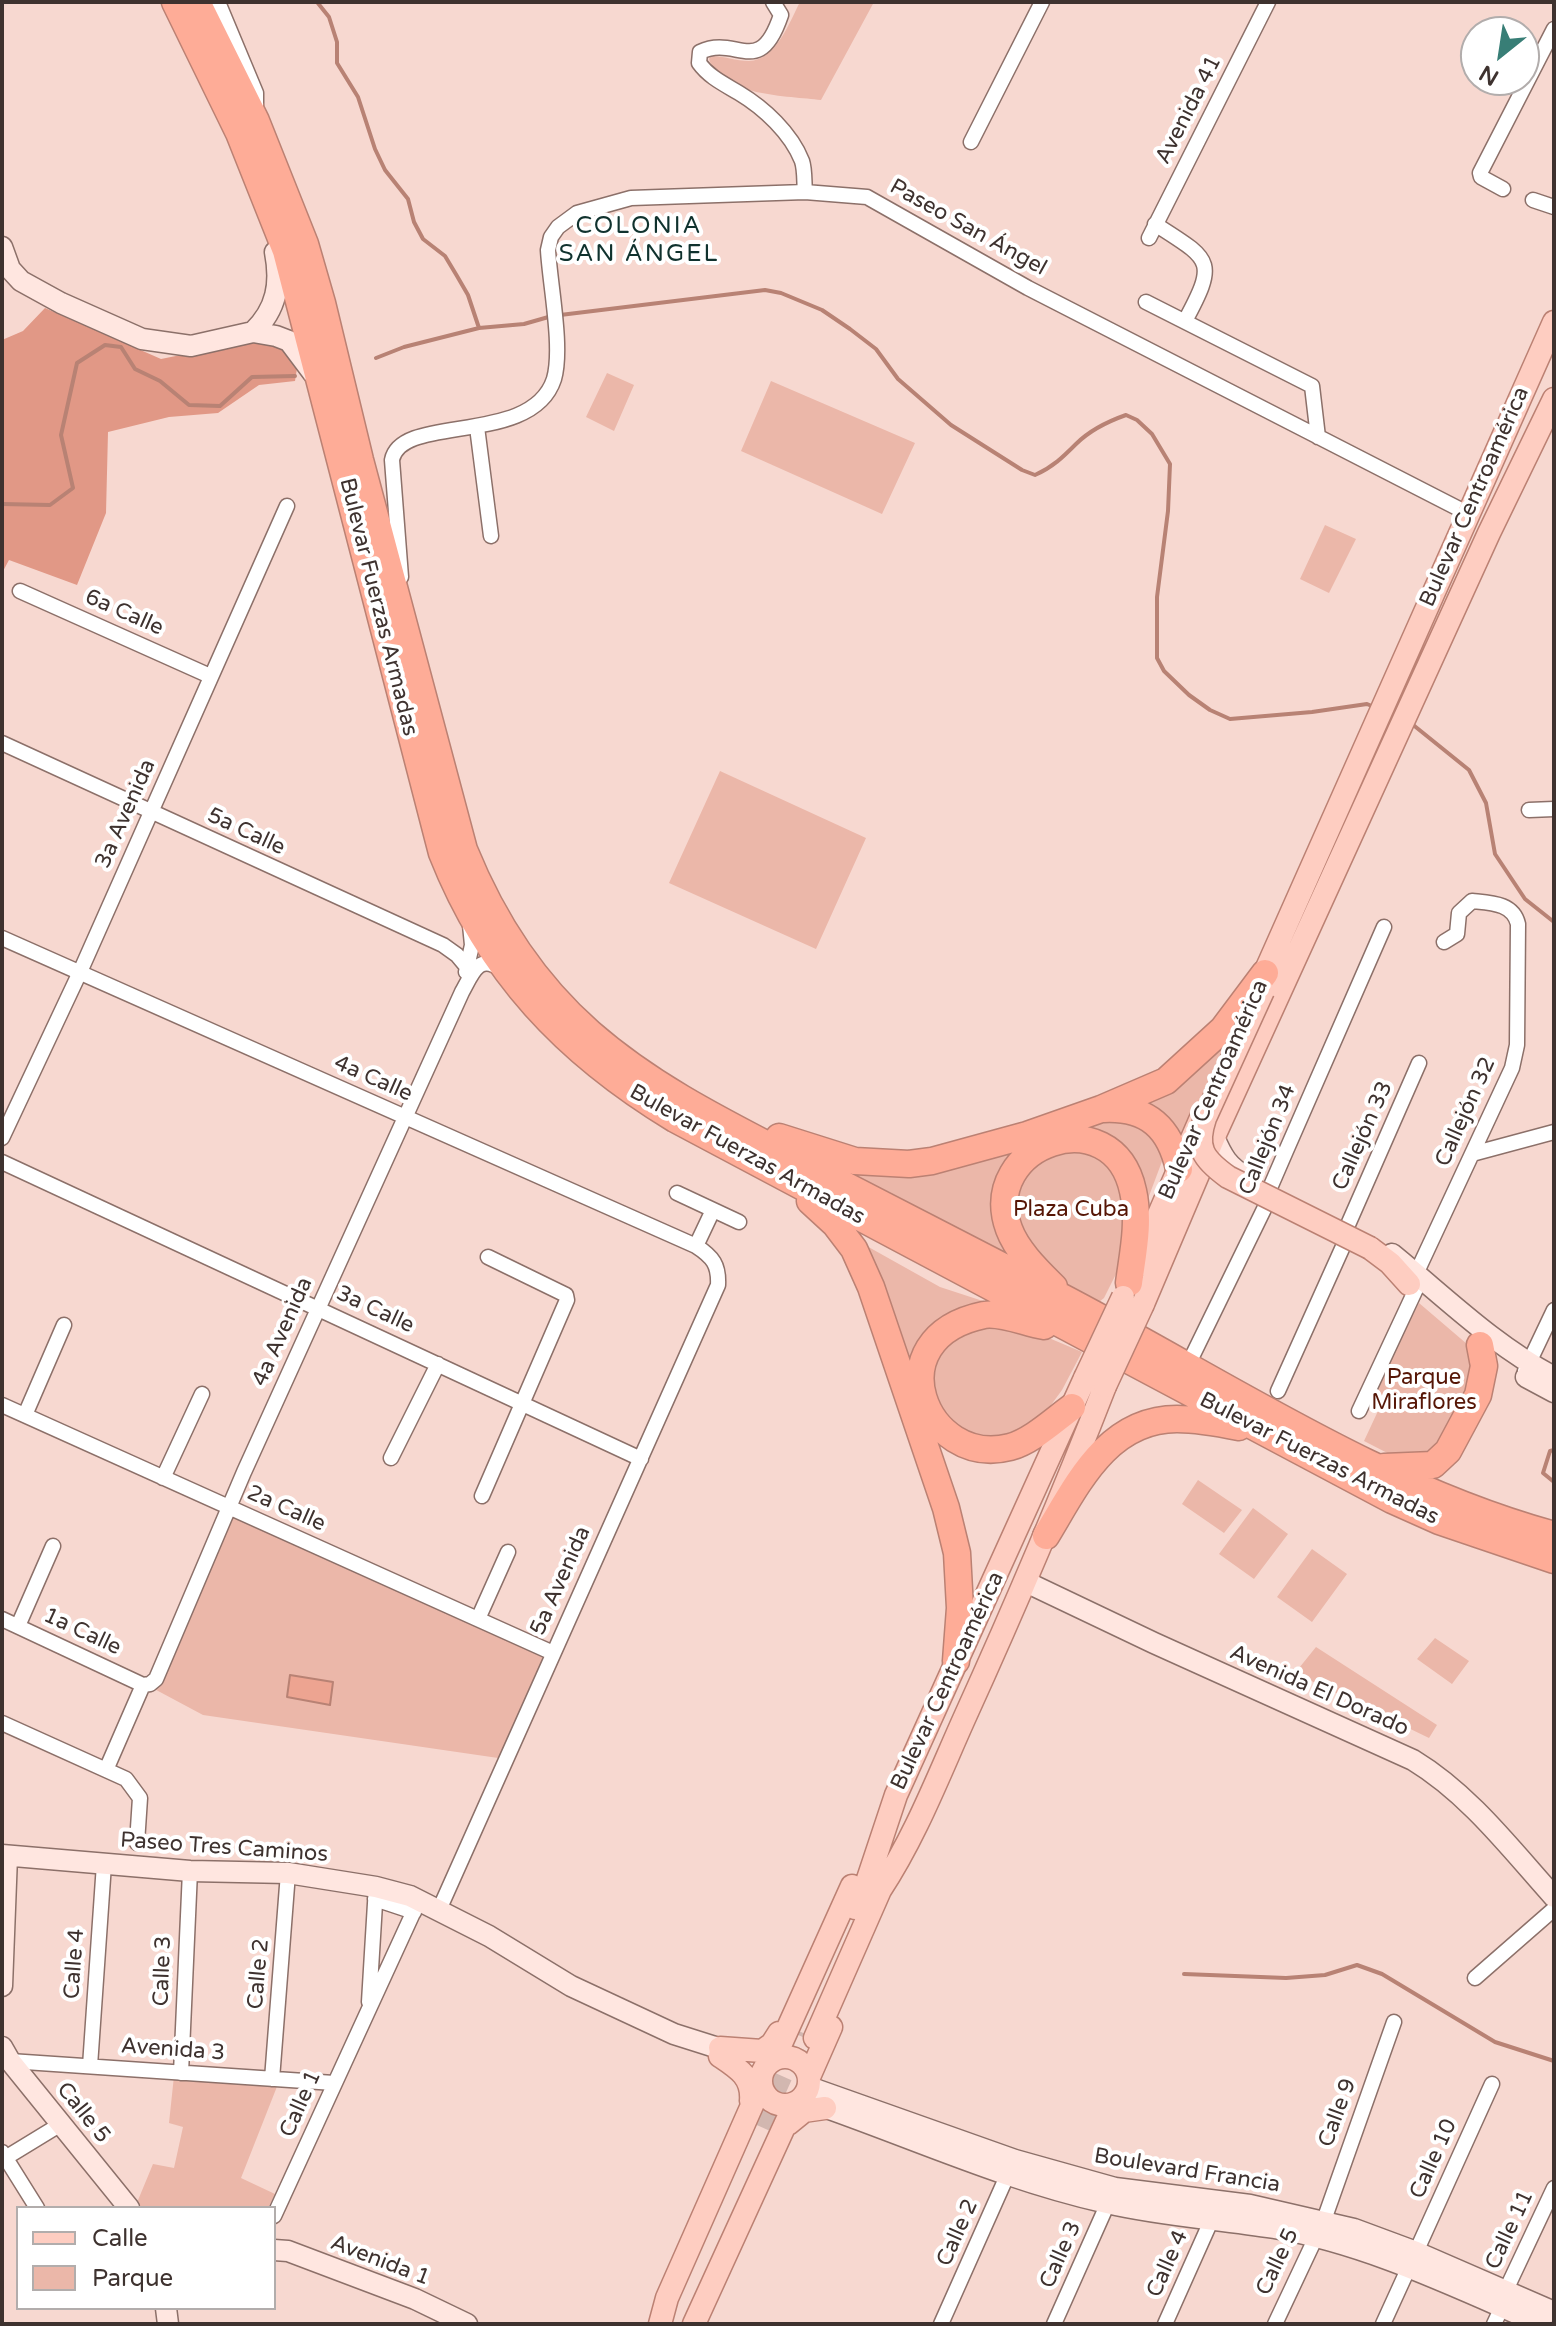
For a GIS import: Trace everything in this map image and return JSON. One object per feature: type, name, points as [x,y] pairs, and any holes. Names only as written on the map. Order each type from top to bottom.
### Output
[{"type":"highway","name":"Bulevar Fuerzas Armadas","points":[[175,2],[239,133],[286,251],[442,853],[468,915],[511,977],[560,1034],[619,1084],[675,1119],[1069,1330],[1392,1500],[1439,1521],[1554,1560]]},
{"type":"highway","name":"Bulevar Fuerzas Armadas","points":[[197,2],[256,121],[311,266],[464,850],[477,881],[511,941],[548,991],[589,1032],[657,1084],[714,1117],[1068,1301],[1377,1467],[1473,1510],[1554,1535]]},
{"type":"highway","points":[[714,1117],[855,1161],[879,1164],[932,1161],[1027,1135],[1101,1109],[1166,1081],[1223,1029],[1264,982]]},
{"type":"highway","points":[[1101,1109],[1123,1108],[1144,1115],[1162,1129],[1190,1170]]},
{"type":"highway","points":[[1068,1301],[1016,1243],[1005,1211],[1005,1192],[1024,1159],[1034,1150],[1066,1138],[1090,1141],[1116,1157],[1133,1188],[1136,1234],[1132,1295]]},
{"type":"highway","points":[[773,1171],[835,1224],[854,1249],[871,1287],[946,1508],[957,1553],[960,1608],[956,1661]]},
{"type":"highway","points":[[1069,1330],[987,1314],[941,1332],[922,1360],[919,1374],[924,1404],[937,1423],[955,1439],[975,1448],[1011,1447],[1072,1407]]},
{"type":"highway","points":[[1377,1467],[1433,1465],[1448,1451],[1478,1395],[1484,1366],[1483,1340]]},
{"type":"highway","points":[[1046,1536],[1087,1468],[1109,1443],[1138,1426],[1175,1419],[1258,1430]]},
{"type":"main road","name":"Bulevar Centroamérica","points":[[660,2324],[667,2298],[766,2124],[803,2091],[811,2041],[867,1882],[885,1863],[1026,1582],[1046,1536],[1095,1382],[1190,1170],[1264,982],[1370,734],[1554,322]]},
{"type":"main road","name":"Bulevar Centroamérica","points":[[1190,1170],[1214,1137],[1554,399]]},
{"type":"main road","points":[[1264,982],[1205,1118],[1199,1137],[1203,1152],[1212,1165],[1228,1177],[1370,1248],[1413,1282]]},
{"type":"main road","name":"Bulevar Centroamérica","points":[[885,1863],[896,1795],[1072,1407],[1095,1382]]},
{"type":"main road","name":"Bulevar Centroamérica","points":[[691,2324],[766,2124],[766,2072],[858,1873],[885,1863]]},
{"type":"main road","points":[[720,2052],[765,2050],[777,2037],[799,2001]]},
{"type":"main road","points":[[720,2052],[750,2083],[766,2124],[828,2102],[811,2041]]},
{"type":"main road","points":[[781,2056],[796,2059],[802,2063],[803,2091],[788,2105],[773,2103],[767,2098],[766,2072],[781,2056]]},
{"type":"main road","name":"Bulevar Centroamérica","points":[[668,2324],[681,2304],[766,2124]]},
{"type":"street","points":[[218,2],[256,93],[256,121]]},
{"type":"street","points":[[773,2],[781,15],[774,35],[764,47],[751,51],[708,49],[700,52],[699,63],[711,76],[768,115],[783,131],[802,163],[805,192]]},
{"type":"street","points":[[971,142],[1042,2]]},
{"type":"street","name":"Avenida 41","points":[[1185,321],[1203,288],[1205,266],[1195,250],[1152,231],[1268,2]]},
{"type":"street","points":[[1503,189],[1481,177],[1480,173],[1554,29]]},
{"type":"street","name":"Paseo San Ángel","points":[[392,460],[396,448],[411,438],[477,427],[526,412],[542,399],[555,377],[556,338],[548,250],[551,237],[558,227],[577,213],[631,198],[805,192],[867,197],[1028,288],[1467,513]]},
{"type":"street","points":[[1533,200],[1554,207]]},
{"type":"street","points":[[253,332],[270,312],[280,276],[267,202]]},
{"type":"street","points":[[2,247],[10,269],[11,283],[142,339],[191,346],[253,332],[289,341],[320,382]]},
{"type":"street","points":[[1146,302],[1312,386],[1318,437]]},
{"type":"street","points":[[477,427],[491,536]]},
{"type":"street","points":[[361,462],[392,460],[404,626]]},
{"type":"street","name":"3a Avenida","points":[[2,1138],[80,972],[287,506]]},
{"type":"street","name":"6a Calle","points":[[20,591],[210,676]]},
{"type":"street","name":"5a Calle","points":[[2,743],[443,945],[467,967]]},
{"type":"street","points":[[1529,810],[1554,809]]},
{"type":"street","name":"Callejón 32","points":[[1359,1411],[1413,1282],[1512,1068],[1517,1045],[1516,915],[1508,908],[1472,901],[1459,913],[1457,934],[1444,942]]},
{"type":"street","name":"4a Avenida","points":[[462,992],[472,945],[468,915]]},
{"type":"street","name":"Callejón 34","points":[[1187,1367],[1269,1196],[1384,927]]},
{"type":"street","name":"4a Calle","points":[[2,938],[696,1246],[710,1255],[718,1269]]},
{"type":"street","name":"4a Avenida","points":[[106,1770],[143,1685],[156,1679],[317,1307],[462,992],[477,965],[484,962],[491,963],[511,977]]},
{"type":"street","name":"Callejón 33","points":[[1278,1391],[1419,1063]]},
{"type":"street","points":[[1472,1154],[1554,1132]]},
{"type":"street","points":[[1214,1137],[1232,1169],[1269,1196]]},
{"type":"street","name":"3a Calle","points":[[2,1162],[641,1459]]},
{"type":"street","points":[[1190,1170],[1269,1196],[1346,1234],[1554,1392]]},
{"type":"street","points":[[677,1193],[739,1222]]},
{"type":"street","points":[[696,1246],[713,1210]]},
{"type":"street","points":[[482,1496],[567,1297],[488,1257]]},
{"type":"street","name":"5a Avenida","points":[[439,1910],[718,1285],[718,1269]]},
{"type":"street","points":[[1526,1370],[1554,1310]]},
{"type":"street","points":[[25,1415],[64,1325]]},
{"type":"street","points":[[391,1458],[438,1364]]},
{"type":"street","points":[[1526,1370],[1554,1377]]},
{"type":"street","points":[[163,1478],[202,1394]]},
{"type":"street","name":"2a Calle","points":[[2,1405],[553,1653]]},
{"type":"street","points":[[18,1626],[53,1546]]},
{"type":"street","points":[[478,1619],[508,1552]]},
{"type":"street","name":"Avenida El Dorado","points":[[1026,1582],[1413,1760],[1439,1776],[1468,1802],[1554,1897]]},
{"type":"street","name":"1a Calle","points":[[2,1619],[143,1685]]},
{"type":"street","points":[[2,1723],[126,1779],[138,1792],[141,1806],[137,1843]]},
{"type":"street","points":[[2,1986],[4,1855]]},
{"type":"street","name":"Paseo Tres Caminos","points":[[4,1855],[190,1871],[288,1873],[439,1910],[489,1936],[571,1986],[720,2052],[746,2069],[766,2072]]},
{"type":"street","name":"Calle 4","points":[[90,2066],[104,1864]]},
{"type":"street","name":"Calle 3","points":[[181,2073],[190,1871]]},
{"type":"street","name":"Calle 2","points":[[272,2079],[288,1873]]},
{"type":"street","name":"Calle 1","points":[[368,2010],[376,1893]]},
{"type":"street","name":"Calle 1","points":[[276,2212],[416,1906]]},
{"type":"street","points":[[1475,1978],[1554,1909]]},
{"type":"street","name":"Calle 9","points":[[1319,2229],[1394,2022]]},
{"type":"street","name":"Avenida 3","points":[[6,2054],[90,2066],[334,2083]]},
{"type":"street","name":"Calle 5","points":[[6,2054],[127,2206]]},
{"type":"street","name":"Calle 10","points":[[1383,2324],[1492,2084]]},
{"type":"street","name":"Boulevard Francia","points":[[803,2091],[1108,2203],[1275,2229],[1319,2229]]},
{"type":"street","points":[[36,2206],[3,2157],[61,2124]]},
{"type":"street","name":"Calle 2","points":[[941,2324],[1011,2168]]},
{"type":"street","name":"Boulevard Francia","points":[[1011,2168],[1115,2188],[1250,2205],[1319,2229],[1359,2249],[1413,2260],[1501,2307],[1541,2324]]},
{"type":"street","name":"Calle 11","points":[[1501,2307],[1554,2188]]},
{"type":"street","name":"Calle 3","points":[[1054,2324],[1108,2203]]},
{"type":"street","name":"Calle 4","points":[[1165,2324],[1211,2221]]},
{"type":"street","name":"Calle 5","points":[[1275,2324],[1319,2229]]},
{"type":"street","name":"Avenida 1","points":[[276,2250],[288,2251],[415,2299],[467,2324]]},
{"type":"street","name":"Boulevard Francia","points":[[1501,2307],[1554,2312]]},
{"type":"green space","points":[[800,2],[874,2],[821,100],[756,92],[726,80],[715,71],[709,59],[711,56],[749,61],[767,54],[786,30]]},
{"type":"green space","points":[[607,373],[634,385],[614,431],[586,417]]},
{"type":"green space","points":[[771,381],[915,443],[882,514],[741,451]]},
{"type":"green space","points":[[1325,525],[1356,539],[1329,593],[1300,579]]},
{"type":"green space","points":[[720,771],[866,838],[816,949],[669,883]]},
{"type":"green space","points":[[1222,1048],[1180,1143],[1145,1102],[1180,1086]]},
{"type":"green space","points":[[1104,1116],[1139,1116],[1167,1148],[1140,1220],[1094,1140],[1005,1172],[1025,1267],[808,1152],[846,1164]]},
{"type":"green space","name":"Plaza Cuba","points":[[1071,1141],[1123,1173],[1127,1252],[1104,1298],[1099,1302],[1054,1280],[1009,1220],[1018,1173]]},
{"type":"green space","points":[[856,1240],[940,1287],[992,1304],[941,1345],[981,1324],[1030,1330],[1082,1352],[1062,1390],[1043,1416],[1003,1444],[937,1423]]},
{"type":"green space","name":"Parque Miraflores","points":[[1419,1303],[1474,1350],[1479,1364],[1438,1452],[1401,1460],[1364,1441],[1378,1411],[1367,1404]]},
{"type":"green space","points":[[1198,1480],[1242,1510],[1224,1533],[1182,1504]]},
{"type":"green space","points":[[1253,1508],[1288,1534],[1254,1579],[1219,1554]]},
{"type":"green space","points":[[227,1511],[552,1655],[505,1759],[203,1715],[145,1684],[153,1677]]},
{"type":"green space","points":[[1312,1549],[1347,1574],[1312,1622],[1277,1597]]},
{"type":"green space","points":[[1435,1638],[1469,1661],[1452,1684],[1417,1659]]},
{"type":"green space","points":[[1316,1647],[1437,1725],[1429,1738],[1295,1673]]},
{"type":"green space","points":[[174,2076],[278,2084],[241,2178],[275,2194],[269,2206],[136,2205],[153,2164],[174,2168],[183,2127],[169,2123]]},
{"type":"shaded area","points":[[45,308],[161,359],[255,340],[284,345],[298,362],[295,381],[259,385],[218,413],[169,417],[108,432],[106,513],[77,585],[9,560],[2,573],[2,340],[23,331]]},
{"type":"shaded area","points":[[290,1675],[333,1682],[330,1705],[287,1697]]},
{"type":"waterway","points":[[317,2],[329,17],[337,42],[337,63],[358,97],[385,170],[408,199],[414,222],[423,239],[445,256],[457,276],[468,295],[479,328]]},
{"type":"waterway","points":[[376,358],[404,347],[479,328],[524,324],[552,316],[765,290],[781,293],[822,310],[850,329],[876,349],[898,379],[951,425],[1035,475],[1100,427],[1126,415],[1137,420],[1152,434],[1170,464],[1168,511],[1157,597],[1157,658],[1164,671],[1189,695],[1230,719],[1367,704],[1374,707]]},
{"type":"waterway","points":[[2,504],[50,505],[73,488],[61,435],[77,363],[105,345],[121,347],[135,369],[160,381],[189,405],[220,406],[252,377],[295,376]]},
{"type":"waterway","points":[[1412,724],[1469,770],[1486,803],[1495,854],[1525,899],[1554,922]]},
{"type":"waterway","points":[[1554,1450],[1550,1451],[1543,1473],[1554,1482]]},
{"type":"waterway","points":[[1184,1974],[1286,1978],[1325,1975],[1357,1965],[1382,1974],[1495,2042],[1554,2061]]},
{"type":"tunnel","points":[[759,2126],[801,2032]]},
{"type":"district","name":"COLONIA SAN ÁNGEL","points":[[639,241]]}]
